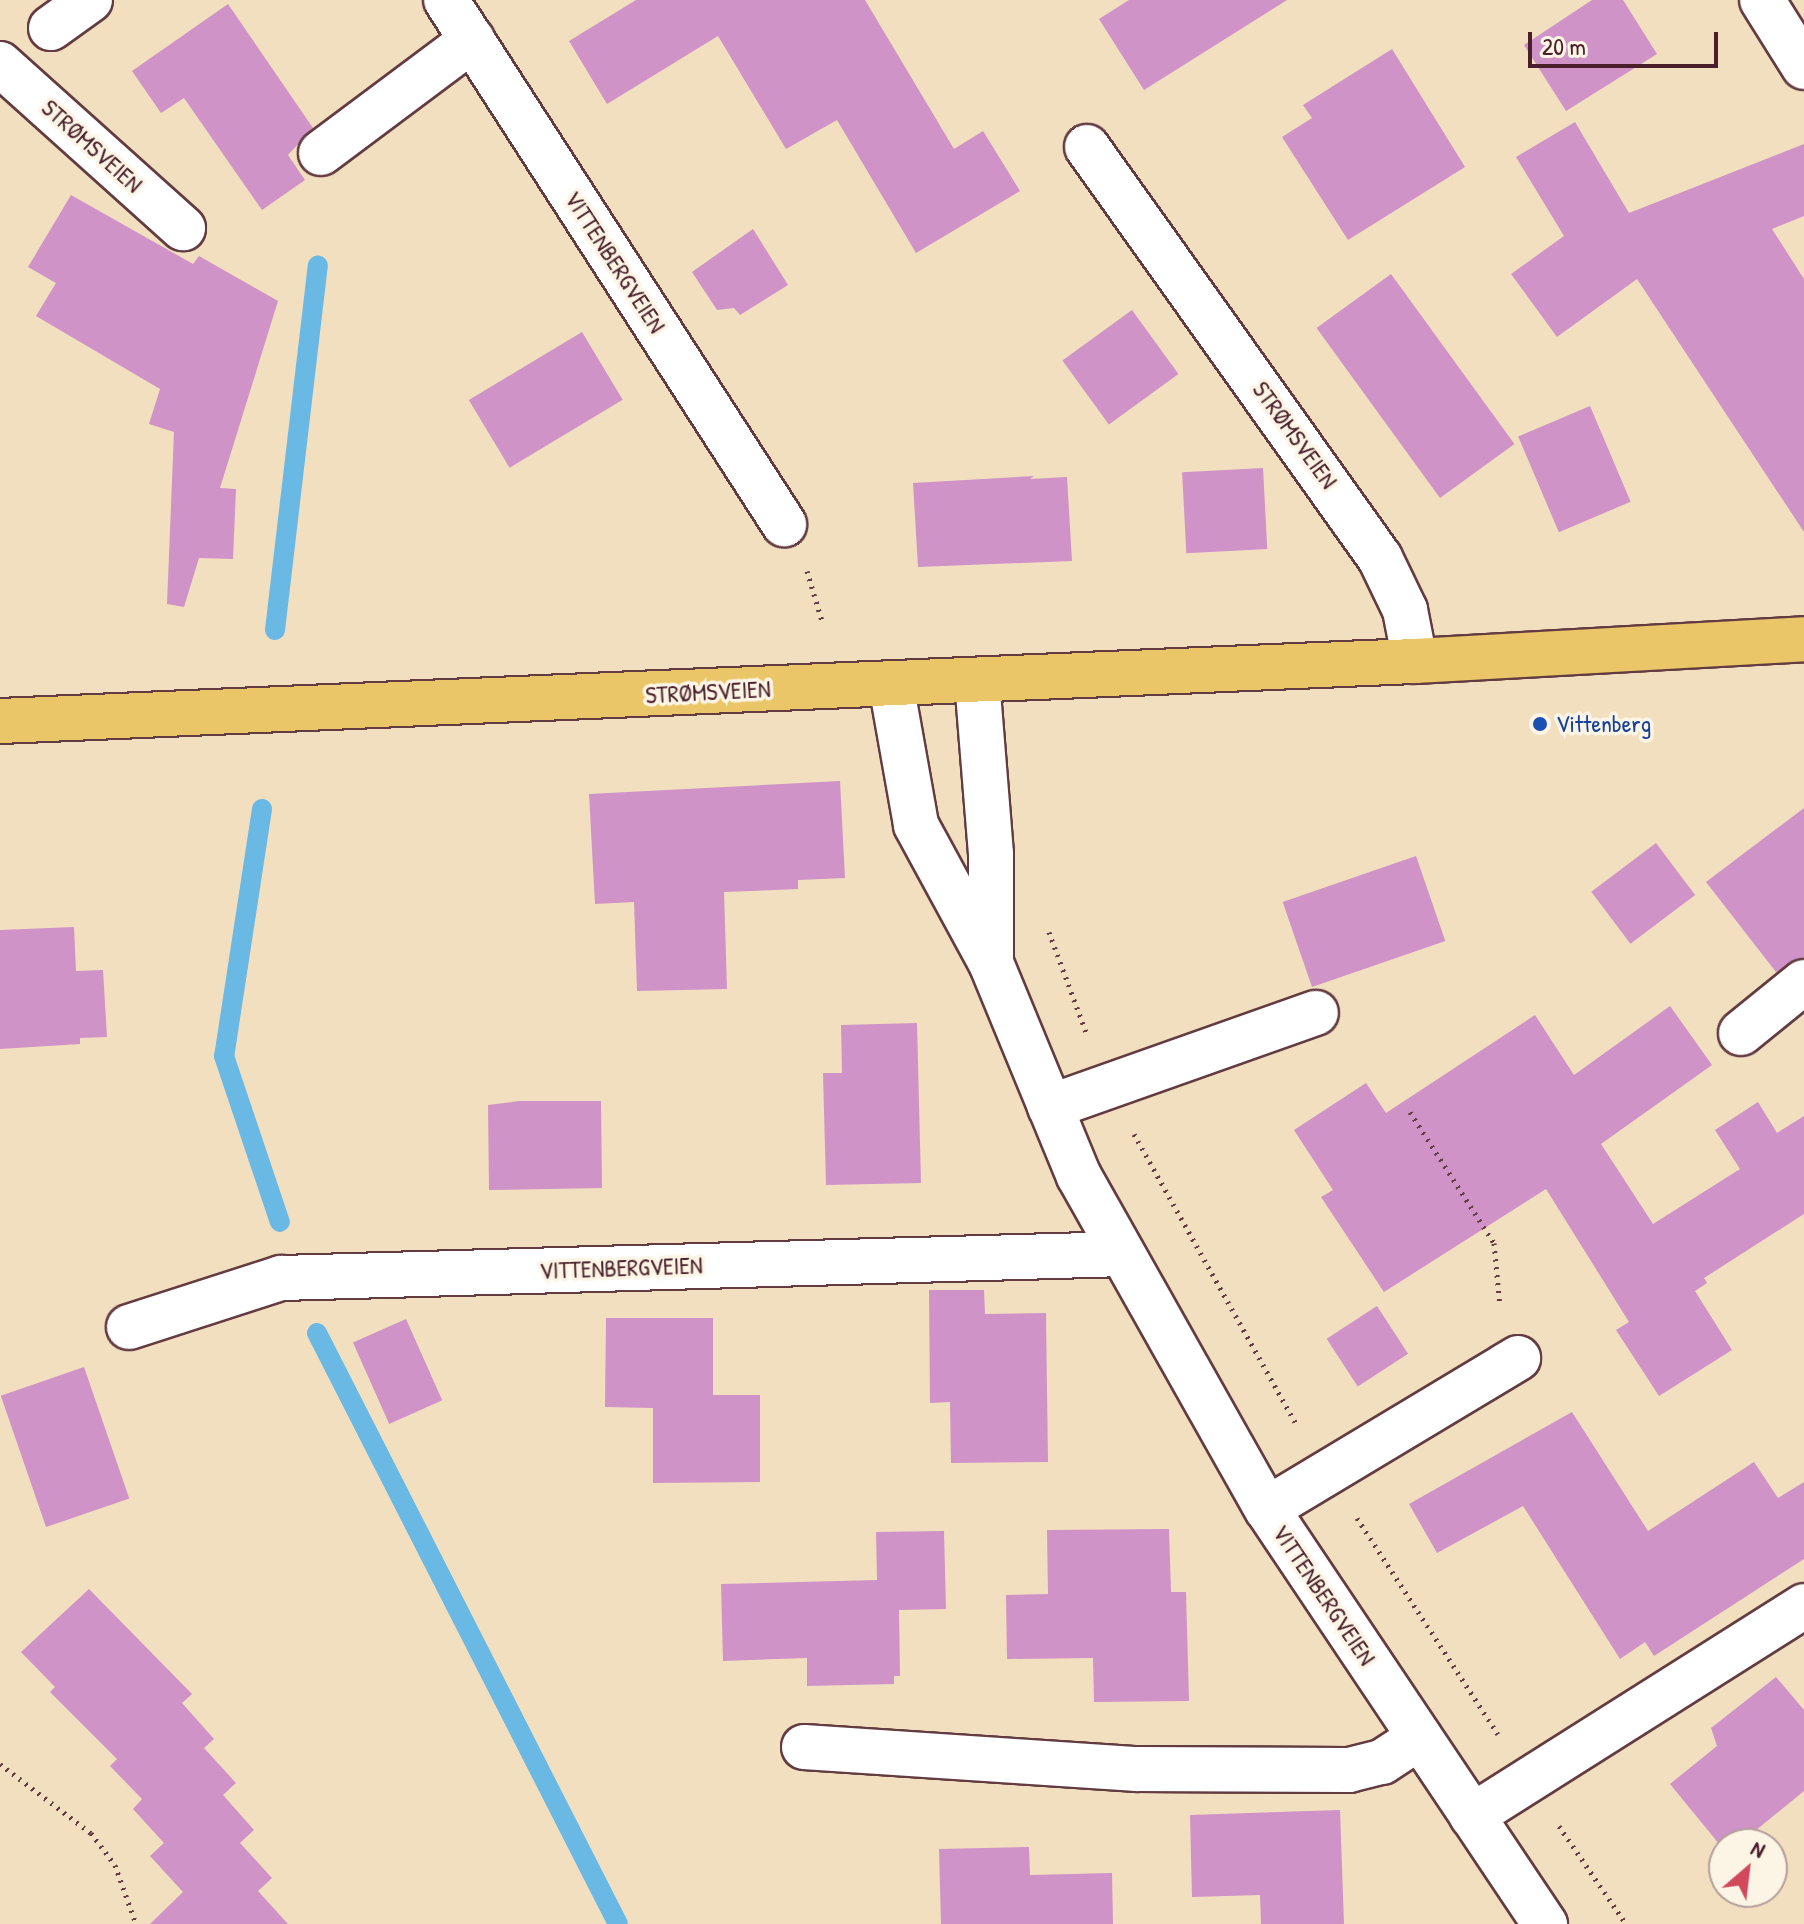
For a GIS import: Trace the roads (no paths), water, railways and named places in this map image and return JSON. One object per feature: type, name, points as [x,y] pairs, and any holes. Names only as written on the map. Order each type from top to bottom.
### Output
[{"type":"main road","name":"STRØMSVEIEN","points":[[0,721],[1415,661],[1804,639]]},
{"type":"street","points":[[51,28],[90,0]]},
{"type":"street","name":"VITTENBERGVEIEN","points":[[446,0],[784,524]]},
{"type":"street","points":[[1762,0],[1804,67]]},
{"type":"street","points":[[321,153],[472,40]]},
{"type":"street","name":"STRØMSVEIEN","points":[[0,64],[183,228]]},
{"type":"street","name":"STRØMSVEIEN","points":[[1087,147],[1380,558],[1405,610],[1415,661]]},
{"type":"street","name":"VITTENBERGVEIEN","points":[[977,680],[991,854],[991,963]]},
{"type":"street","name":"VITTENBERGVEIEN","points":[[891,684],[916,825],[991,963],[1050,1107],[1122,1254],[1267,1509],[1545,1924]]},
{"type":"street","points":[[1741,1033],[1804,982]]},
{"type":"street","points":[[1050,1107],[1316,1013]]},
{"type":"street","name":"VITTENBERGVEIEN","points":[[129,1327],[281,1278],[1122,1254]]},
{"type":"street","points":[[1267,1509],[1518,1358]]},
{"type":"street","points":[[1472,1816],[1804,1606]]},
{"type":"street","points":[[804,1747],[1137,1769],[1349,1770],[1382,1762],[1420,1737]]},
{"type":"waterway","points":[[275,630],[318,266]]},
{"type":"waterway","points":[[262,809],[224,1056],[280,1222]]},
{"type":"waterway","points":[[317,1333],[618,1924]]},
{"type":"place","name":"Vittenberg","points":[[1540,724]]}]
